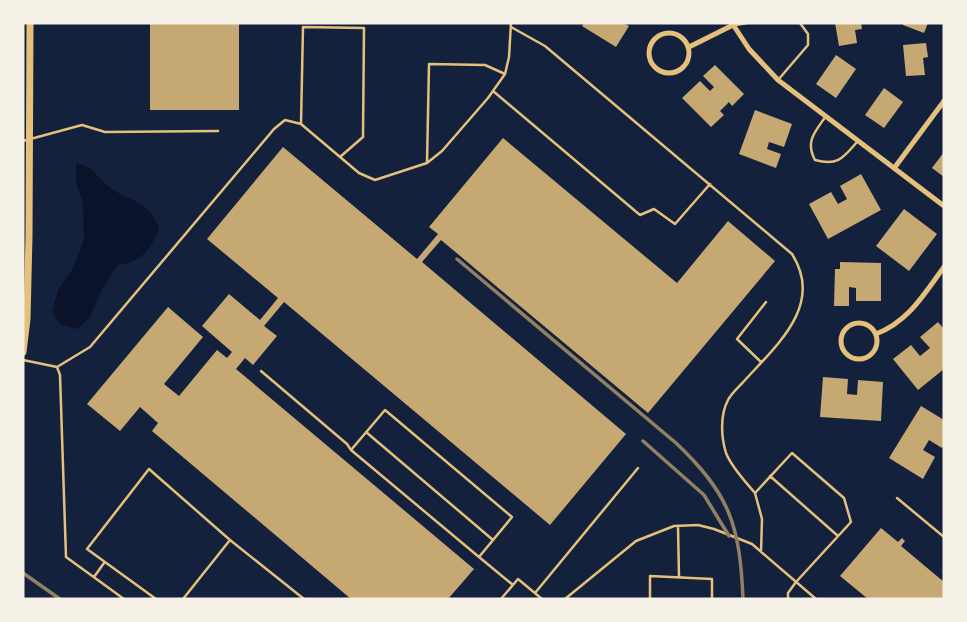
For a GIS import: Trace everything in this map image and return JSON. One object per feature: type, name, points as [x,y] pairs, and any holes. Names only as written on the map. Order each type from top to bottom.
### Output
[{"type":"street","points":[[23,352],[27,319],[30,23]]},
{"type":"street","points":[[689,47],[733,24],[749,49],[778,80],[944,206]]},
{"type":"street","points":[[663,34],[682,37],[689,47],[688,61],[679,71],[659,71],[650,60],[653,41],[663,34]]},
{"type":"street","points":[[895,167],[944,100]]},
{"type":"street","points":[[876,334],[901,322],[944,267]]},
{"type":"street","points":[[853,324],[869,326],[876,334],[876,346],[869,356],[857,359],[843,349],[842,337],[853,324]]},
{"type":"lane","points":[[733,24],[747,23]]},
{"type":"lane","points":[[778,80],[808,45],[808,34],[800,23]]},
{"type":"lane","points":[[23,360],[57,368],[90,347],[274,129],[285,120],[301,124],[359,173],[375,180],[427,163],[442,151],[505,74],[511,25],[545,46],[710,184],[792,254],[799,266],[804,284],[801,304],[785,336],[729,398],[722,416],[727,455],[755,493],[762,519],[761,552]]},
{"type":"lane","points":[[301,124],[303,27],[365,28],[363,137],[340,157]]},
{"type":"lane","points":[[427,163],[429,64],[485,65],[505,74]]},
{"type":"lane","points":[[493,91],[640,215],[654,209],[675,224],[710,184]]},
{"type":"lane","points":[[826,116],[812,138],[810,150],[815,160],[827,163],[841,160],[859,140]]},
{"type":"lane","points":[[27,140],[82,125],[105,132],[218,131]]},
{"type":"lane","points":[[761,362],[737,339],[766,302]]},
{"type":"lane","points":[[57,368],[60,375],[66,557],[124,599]]},
{"type":"lane","points":[[261,371],[513,585]]},
{"type":"lane","points":[[351,450],[385,410],[512,517],[479,557]]},
{"type":"lane","points":[[366,432],[493,540]]},
{"type":"lane","points":[[755,493],[792,453],[844,498],[851,522],[796,582],[788,593],[788,599]]},
{"type":"lane","points":[[535,593],[638,468]]},
{"type":"lane","points":[[156,599],[87,548],[149,469],[230,540],[304,599]]},
{"type":"lane","points":[[770,476],[838,536]]},
{"type":"lane","points":[[897,498],[944,537]]},
{"type":"lane","points":[[678,526],[679,577]]},
{"type":"lane","points":[[565,599],[636,541],[678,526],[714,529],[752,544],[816,599]]},
{"type":"lane","points":[[183,599],[230,540]]},
{"type":"lane","points":[[94,577],[105,562]]},
{"type":"lane","points":[[650,599],[650,576],[712,579],[712,599]]},
{"type":"lane","points":[[501,599],[518,579],[542,599]]},
{"type":"water","points":[[76,163],[92,170],[114,191],[144,207],[150,212],[159,230],[144,254],[133,261],[118,265],[101,291],[90,317],[78,329],[61,325],[52,312],[58,290],[73,268],[84,239],[83,204],[76,182]]},
{"type":"building","points":[[150,23],[239,23],[239,110],[150,110]]},
{"type":"building","points":[[584,23],[623,23],[629,26],[616,47],[582,26]]},
{"type":"building","points":[[835,23],[861,23],[862,29],[855,30],[857,43],[839,46]]},
{"type":"building","points":[[903,23],[928,23],[924,33]]},
{"type":"building","points":[[926,43],[928,57],[923,58],[925,75],[906,76],[903,45]]},
{"type":"building","points":[[836,55],[856,69],[836,98],[816,84]]},
{"type":"building","points":[[715,65],[744,94],[732,106],[729,102],[720,111],[724,115],[711,127],[682,98],[700,81],[710,91],[714,87],[703,76]]},
{"type":"building","points":[[884,88],[903,102],[884,128],[865,115]]},
{"type":"building","points":[[755,110],[792,124],[784,147],[769,142],[767,149],[781,154],[776,168],[739,154]]},
{"type":"building","points":[[503,138],[677,283],[728,221],[775,261],[648,413],[441,240],[422,262],[626,434],[550,525],[284,302],[264,326],[277,336],[253,365],[245,358],[236,369],[474,569],[448,599],[351,599],[152,431],[158,423],[140,407],[120,431],[87,404],[168,307],[203,337],[164,384],[179,396],[217,350],[227,358],[232,352],[202,326],[229,294],[260,320],[278,298],[207,239],[283,147],[417,259],[438,234],[429,227]]},
{"type":"building","points":[[944,152],[944,177],[932,168]]},
{"type":"building","points":[[861,174],[881,210],[828,239],[809,204],[831,192],[838,204],[847,199],[840,186]]},
{"type":"building","points":[[904,209],[937,234],[909,271],[876,246]]},
{"type":"building","points":[[840,262],[881,263],[881,301],[856,301],[856,288],[849,287],[849,306],[834,306],[835,269],[840,269]]},
{"type":"building","points":[[938,322],[944,329],[944,369],[918,390],[893,359],[911,345],[920,356],[930,348],[920,337]]},
{"type":"building","points":[[823,377],[848,379],[847,394],[857,395],[858,380],[883,382],[881,421],[820,417]]},
{"type":"building","points":[[921,406],[944,420],[942,448],[929,440],[923,450],[935,457],[923,479],[889,458]]},
{"type":"building","points":[[881,528],[898,542],[902,538],[905,541],[901,546],[944,582],[944,599],[868,599],[840,576]]},
{"type":"railway","points":[[457,259],[694,461],[709,479],[729,513],[739,551],[743,599]]},
{"type":"railway","points":[[643,441],[704,495],[729,536]]},
{"type":"railway","points":[[23,573],[60,599]]}]
